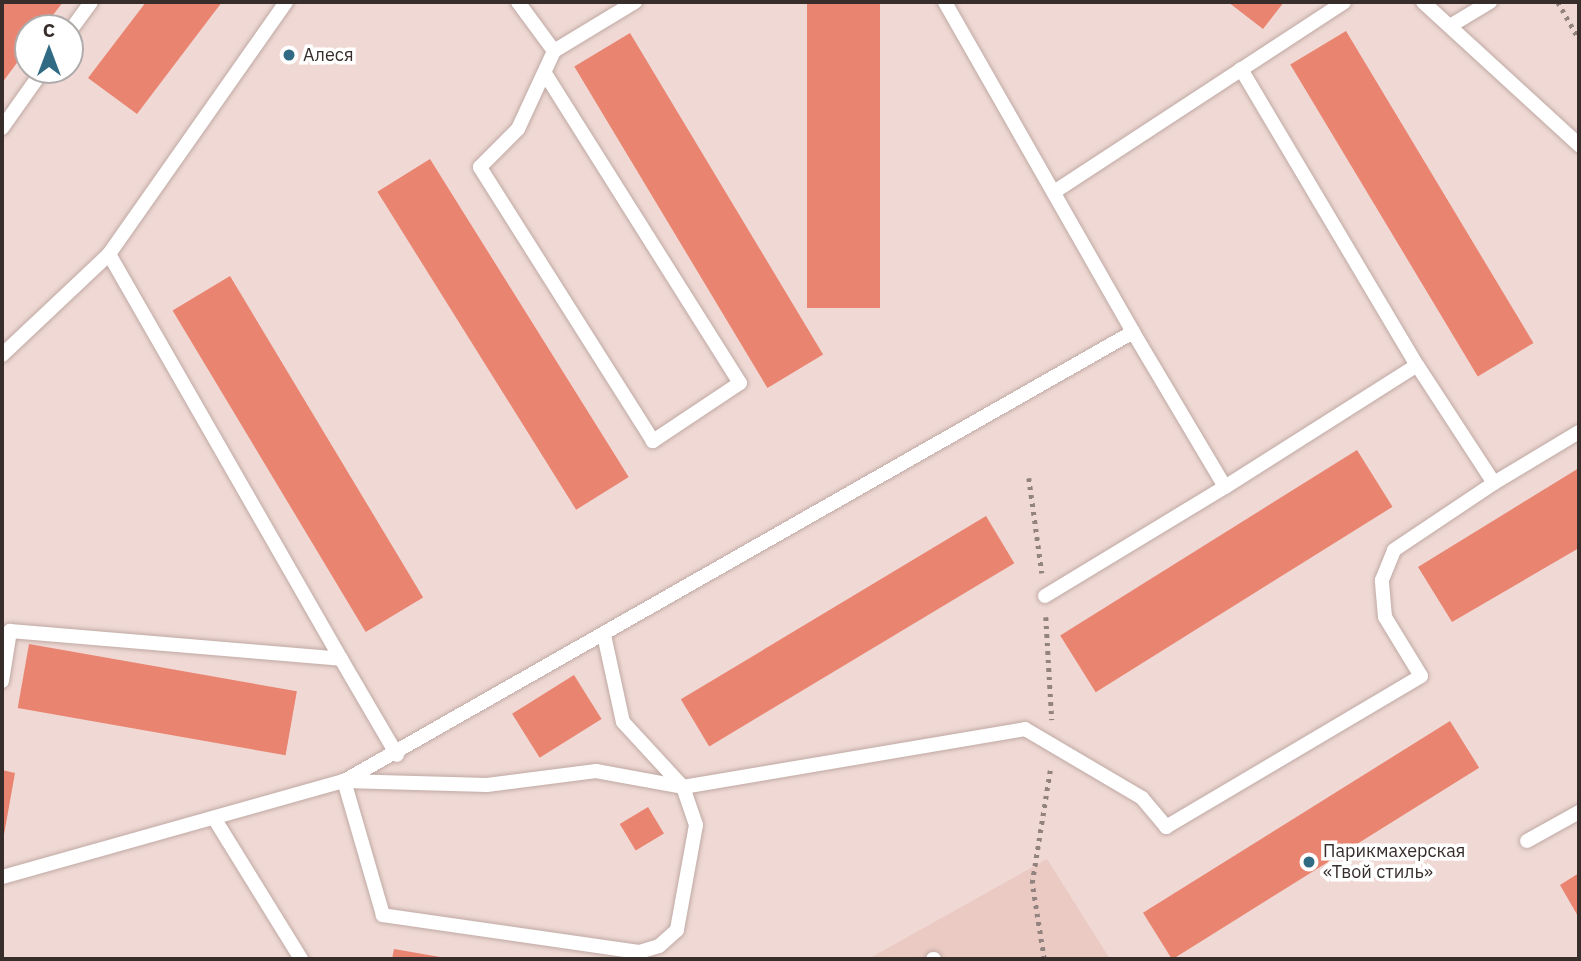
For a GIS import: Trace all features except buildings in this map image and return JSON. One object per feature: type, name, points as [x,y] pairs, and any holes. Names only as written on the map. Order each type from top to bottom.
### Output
[{"type":"lane","points":[[2,355],[109,254],[286,2]]},
{"type":"lane","points":[[518,2],[554,51]]},
{"type":"lane","points":[[546,75],[740,383],[653,441],[480,167],[519,129],[546,75],[554,51],[635,2]]},
{"type":"lane","points":[[945,2],[1057,190],[1133,332],[1225,487]]},
{"type":"lane","points":[[1057,190],[1344,2]]},
{"type":"lane","points":[[1423,2],[1579,145]]},
{"type":"lane","points":[[1450,26],[1490,2]]},
{"type":"lane","points":[[1241,69],[1417,365],[1494,483]]},
{"type":"lane","points":[[2,128],[33,84]]},
{"type":"lane","points":[[109,254],[397,755]]},
{"type":"lane","points":[[2,877],[344,781],[397,755],[1133,332]]},
{"type":"lane","points":[[1045,596],[1225,487],[1417,365]]},
{"type":"lane","points":[[344,781],[487,785],[596,771],[683,786],[1025,729],[1142,798],[1166,827],[1421,676],[1385,617],[1381,580],[1394,550],[1494,483],[1579,432]]},
{"type":"lane","points":[[2,681],[10,631],[341,659]]},
{"type":"lane","points":[[344,781],[383,915],[639,952],[659,946],[677,930],[695,856],[696,825],[683,786],[623,722],[604,635]]},
{"type":"lane","points":[[1527,841],[1579,812]]},
{"type":"lane","points":[[214,818],[301,959]]},
{"type":"path","points":[[1558,2],[1579,39]]},
{"type":"shaded area","points":[[1047,859],[1110,959],[868,959]]},
{"type":"place","name":"Алеся","points":[[289,55]]},
{"type":"place","name":"Парикмахерская «Твой стиль»","points":[[1309,862]]}]
